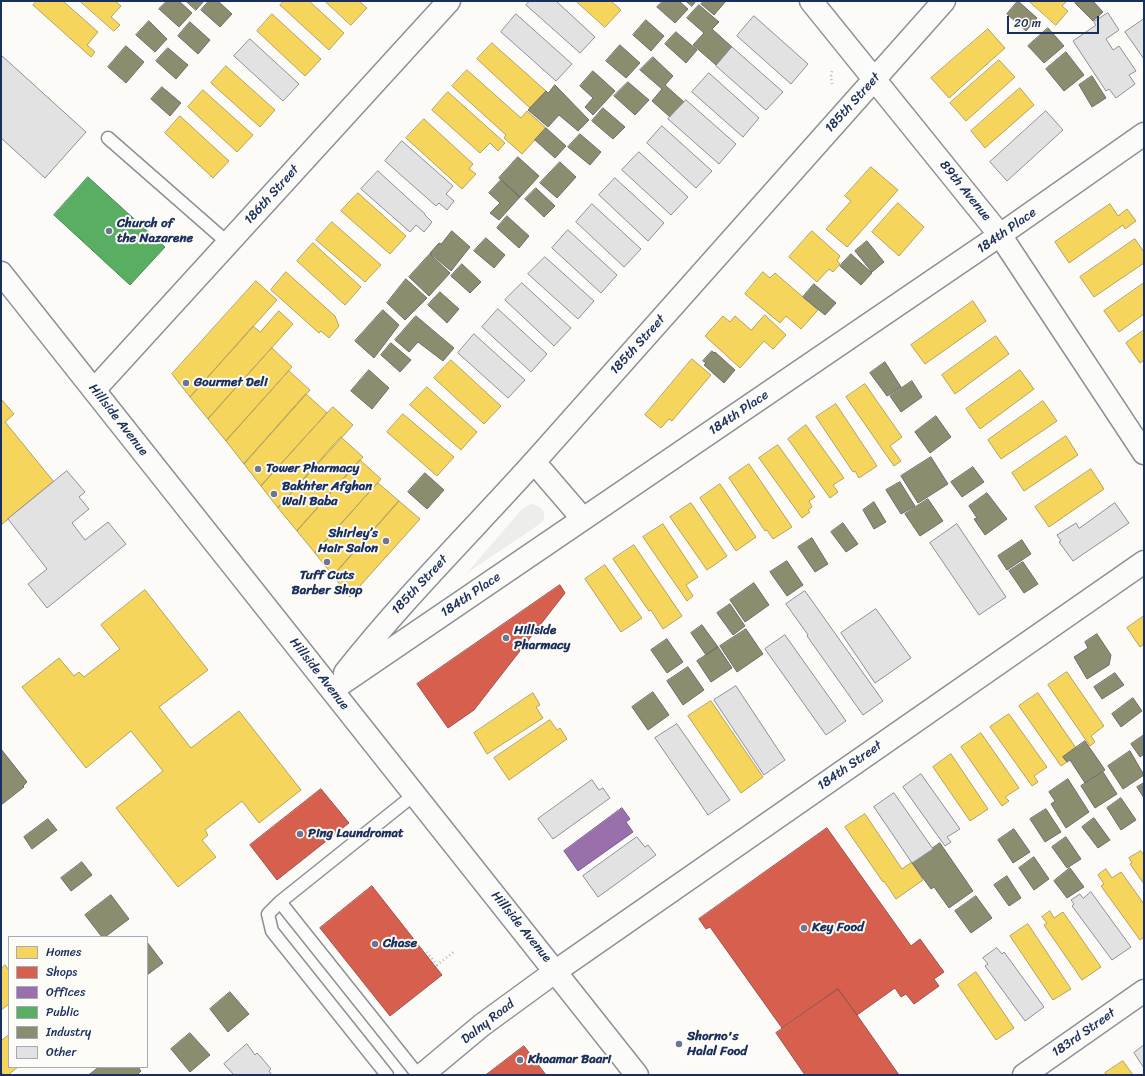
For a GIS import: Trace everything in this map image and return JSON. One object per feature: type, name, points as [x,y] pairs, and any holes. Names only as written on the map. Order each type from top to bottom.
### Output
[{"type":"street","name":"186th Street","points":[[94,390],[449,1]]},
{"type":"street","name":"89th Avenue","points":[[810,1],[1000,235],[1144,453]]},
{"type":"street","name":"185th Street","points":[[332,690],[382,628],[534,462],[944,1]]},
{"type":"street","name":"184th Place","points":[[332,690],[1000,235],[1144,134]]},
{"type":"street","name":"Hillside Avenue","points":[[1,272],[637,1075]]},
{"type":"street","points":[[534,462],[583,519]]},
{"type":"street","name":"184th Street","points":[[556,971],[1144,562]]},
{"type":"street","name":"Dalny Road","points":[[422,1075],[482,1025],[556,971]]},
{"type":"street","name":"183rd Street","points":[[1024,1075],[1144,991]]},
{"type":"lane","points":[[108,138],[228,243]]},
{"type":"lane","points":[[387,1075],[272,931],[268,914],[280,902],[415,794]]},
{"type":"lane","points":[[280,902],[418,1075]]},
{"type":"path","points":[[833,89],[831,76],[834,67]]},
{"type":"path","points":[[427,952],[437,965],[455,951]]},
{"type":"shaded area","points":[[533,504],[540,507],[544,512],[544,520],[467,573],[521,510],[528,505]]},
{"type":"building: Homes","points":[[37,1],[63,1],[98,32],[87,45],[95,52],[91,57],[33,5]]},
{"type":"building: Homes","points":[[80,1],[115,1],[121,6],[111,17],[120,25],[114,31]]},
{"type":"building: Homes","points":[[284,1],[309,1],[344,33],[329,50],[280,5]]},
{"type":"building: Homes","points":[[325,1],[359,1],[367,8],[351,25]]},
{"type":"building: Homes","points":[[576,1],[611,1],[621,10],[605,27]]},
{"type":"building: Homes","points":[[1029,1],[1067,1],[1062,6],[1068,11],[1056,25]]},
{"type":"building: Homes","points":[[272,14],[321,59],[305,76],[257,31]]},
{"type":"building: Homes","points":[[988,29],[1005,48],[949,98],[931,78]]},
{"type":"building: Homes","points":[[492,43],[546,91],[530,108],[477,59]]},
{"type":"building: Homes","points":[[999,60],[1015,77],[966,121],[950,103]]},
{"type":"building: Homes","points":[[226,66],[275,110],[260,127],[211,83]]},
{"type":"building: Homes","points":[[467,70],[521,118],[527,111],[546,128],[522,154],[504,138],[506,135],[452,86]]},
{"type":"building: Homes","points":[[1020,88],[1034,105],[985,148],[971,131]]},
{"type":"building: Homes","points":[[203,90],[253,135],[237,152],[188,107]]},
{"type":"building: Homes","points":[[448,92],[505,143],[498,151],[490,143],[480,153],[432,110]]},
{"type":"building: Homes","points":[[180,116],[229,161],[213,178],[165,133]]},
{"type":"building: Homes","points":[[424,119],[473,164],[469,169],[476,174],[462,189],[406,138]]},
{"type":"building: Homes","points":[[871,167],[898,190],[847,247],[826,229],[851,201],[845,196]]},
{"type":"building: Homes","points":[[358,193],[406,236],[390,254],[341,211]]},
{"type":"building: Homes","points":[[898,203],[924,227],[899,256],[872,232]]},
{"type":"building: Homes","points":[[1110,204],[1118,216],[1127,209],[1136,221],[1125,229],[1123,225],[1069,263],[1055,242]]},
{"type":"building: Homes","points":[[332,222],[381,265],[365,282],[316,240]]},
{"type":"building: Homes","points":[[812,231],[840,256],[837,261],[840,264],[833,272],[829,269],[817,282],[789,257]]},
{"type":"building: Homes","points":[[1135,239],[1144,252],[1144,263],[1094,297],[1080,277]]},
{"type":"building: Homes","points":[[313,243],[361,287],[345,305],[297,261]]},
{"type":"building: Homes","points":[[286,272],[335,316],[339,326],[329,338],[321,331],[319,333],[271,290]]},
{"type":"building: Homes","points":[[763,272],[770,278],[775,273],[818,310],[801,329],[786,316],[780,323],[745,294]]},
{"type":"building: Homes","points":[[256,281],[277,300],[190,397],[172,374]]},
{"type":"building: Homes","points":[[1144,283],[1144,314],[1119,332],[1104,311]]},
{"type":"building: Homes","points":[[973,301],[986,321],[925,364],[911,345]]},
{"type":"building: Homes","points":[[279,311],[293,324],[208,419],[190,397],[253,326],[260,332]]},
{"type":"building: Homes","points":[[765,315],[786,335],[773,349],[764,341],[740,368],[705,336],[723,316],[730,322],[735,316],[751,330]]},
{"type":"building: Homes","points":[[1144,330],[1144,360],[1140,363],[1126,343]]},
{"type":"building: Homes","points":[[996,336],[1009,354],[955,394],[942,375]]},
{"type":"building: Homes","points":[[272,348],[292,367],[226,441],[208,419]]},
{"type":"building: Homes","points":[[692,359],[711,375],[672,421],[669,419],[661,428],[645,415]]},
{"type":"building: Homes","points":[[451,360],[501,406],[484,424],[434,378]]},
{"type":"building: Homes","points":[[1020,370],[1034,389],[980,429],[966,409]]},
{"type":"building: Homes","points":[[289,371],[310,390],[244,464],[226,441]]},
{"type":"building: Homes","points":[[865,384],[902,437],[890,446],[901,461],[894,466],[846,397]]},
{"type":"building: Homes","points":[[427,387],[477,432],[461,450],[410,405]]},
{"type":"building: Homes","points":[[306,394],[327,413],[261,486],[244,464]]},
{"type":"building: Homes","points":[[1,399],[14,414],[5,422],[54,482],[1,525]]},
{"type":"building: Homes","points":[[1043,401],[1057,421],[1001,459],[988,440]]},
{"type":"building: Homes","points":[[836,404],[877,466],[859,478],[855,471],[853,472],[816,417]]},
{"type":"building: Homes","points":[[333,407],[353,425],[278,508],[261,486]]},
{"type":"building: Homes","points":[[403,414],[454,457],[437,476],[387,432]]},
{"type":"building: Homes","points":[[806,425],[844,478],[833,485],[838,492],[830,498],[788,439]]},
{"type":"building: Homes","points":[[1066,436],[1078,455],[1024,491],[1012,473]]},
{"type":"building: Homes","points":[[341,437],[363,457],[297,531],[278,508]]},
{"type":"building: Homes","points":[[778,445],[815,497],[809,501],[812,507],[808,510],[810,512],[802,518],[759,458]]},
{"type":"building: Homes","points":[[360,460],[381,479],[315,553],[297,531]]},
{"type":"building: Homes","points":[[749,464],[792,527],[773,539],[767,530],[765,531],[729,478]]},
{"type":"building: Homes","points":[[1091,469],[1104,489],[1049,527],[1035,507]]},
{"type":"building: Homes","points":[[378,483],[399,501],[333,576],[315,553]]},
{"type":"building: Homes","points":[[720,484],[756,537],[736,551],[700,498]]},
{"type":"building: Homes","points":[[399,501],[420,519],[350,597],[333,576]]},
{"type":"building: Homes","points":[[691,503],[727,556],[707,570],[670,517]]},
{"type":"building: Homes","points":[[663,524],[698,577],[686,585],[693,596],[687,601],[643,537]]},
{"type":"building: Homes","points":[[634,545],[682,616],[663,629],[651,610],[649,611],[613,559]]},
{"type":"building: Homes","points":[[605,565],[642,618],[621,632],[585,579]]},
{"type":"building: Homes","points":[[145,590],[208,670],[159,707],[191,748],[239,711],[301,790],[259,823],[242,801],[205,830],[208,835],[202,840],[216,857],[178,887],[116,808],[163,771],[131,731],[86,768],[22,687],[59,658],[74,676],[79,672],[84,677],[120,649],[101,625]]},
{"type":"building: Homes","points":[[1144,616],[1144,644],[1140,647],[1127,628]]},
{"type":"building: Homes","points":[[1067,672],[1104,726],[1091,736],[1095,742],[1090,746],[1048,685]]},
{"type":"building: Homes","points":[[533,693],[540,705],[536,707],[543,718],[487,754],[474,733]]},
{"type":"building: Homes","points":[[1038,693],[1076,748],[1063,757],[1067,762],[1061,766],[1019,706]]},
{"type":"building: Homes","points":[[711,701],[763,777],[741,793],[688,716]]},
{"type":"building: Homes","points":[[1009,714],[1047,767],[1034,776],[1038,782],[1032,786],[990,727]]},
{"type":"building: Homes","points":[[550,720],[557,730],[560,728],[567,739],[509,780],[494,758]]},
{"type":"building: Homes","points":[[981,733],[1019,788],[1005,797],[1009,801],[1002,806],[961,747]]},
{"type":"building: Homes","points":[[951,754],[988,809],[970,821],[933,767]]},
{"type":"building: Homes","points":[[865,814],[902,869],[912,862],[923,880],[896,899],[845,827]]},
{"type":"building: Homes","points":[[1141,851],[1144,855],[1144,884],[1130,864],[1132,863],[1129,858]]},
{"type":"building: Homes","points":[[1106,869],[1112,878],[1121,872],[1144,904],[1144,937],[1140,940],[1101,886],[1104,884],[1098,875]]},
{"type":"building: Homes","points":[[1050,911],[1054,918],[1063,912],[1101,967],[1082,980],[1044,925],[1047,923],[1042,917]]},
{"type":"building: Homes","points":[[1028,924],[1071,989],[1053,1000],[1010,936]]},
{"type":"building: Homes","points":[[5,965],[8,969],[8,1005],[1,1010],[1,969]]},
{"type":"building: Homes","points":[[976,972],[1014,1028],[996,1040],[958,985]]},
{"type":"building: Homes","points":[[8,1036],[8,1068],[17,1068],[8,1075],[4,1075],[1,1072],[1,1041]]},
{"type":"building: Homes","points":[[1123,1061],[1133,1075],[1106,1075],[1105,1073]]},
{"type":"building: Shops","name":"Hillside Pharmacy","points":[[560,585],[565,593],[474,710],[448,728],[417,684]]},
{"type":"building: Shops","name":"Ping Laundromat","points":[[321,789],[349,823],[277,880],[250,845]]},
{"type":"building: Shops","name":"Key Food","points":[[827,828],[911,946],[920,939],[944,972],[934,979],[939,986],[914,1004],[906,994],[901,997],[895,988],[857,1015],[838,989],[782,1028],[710,927],[706,929],[699,919]]},
{"type":"building: Shops","name":"Chase","points":[[372,886],[442,975],[390,1016],[320,928]]},
{"type":"building: Shops","points":[[838,989],[899,1075],[805,1075],[776,1033]]},
{"type":"building: Shops","name":"Khaamar Baari","points":[[524,1046],[546,1075],[486,1075]]},
{"type":"building: Offices","points":[[622,808],[630,819],[626,822],[633,832],[578,871],[564,851]]},
{"type":"building: Public","name":"Church of the Nazarene","points":[[88,177],[165,247],[130,285],[54,215]]},
{"type":"building: Industry","points":[[167,1],[179,1],[192,13],[179,27],[159,9]]},
{"type":"building: Industry","points":[[186,1],[204,1],[196,10]]},
{"type":"building: Industry","points":[[209,1],[218,1],[232,14],[220,27],[201,10]]},
{"type":"building: Industry","points":[[663,1],[679,1],[688,9],[675,23],[657,7]]},
{"type":"building: Industry","points":[[686,1],[696,1],[692,6]]},
{"type":"building: Industry","points":[[704,1],[726,1],[714,15],[701,4]]},
{"type":"building: Industry","points":[[1018,1],[1037,18],[1026,31],[1007,14]]},
{"type":"building: Industry","points":[[1077,1],[1093,1],[1103,12],[1093,21],[1075,3]]},
{"type":"building: Industry","points":[[699,5],[719,22],[712,29],[732,47],[716,65],[693,45],[704,33],[687,18]]},
{"type":"building: Industry","points":[[646,20],[664,36],[651,51],[633,35]]},
{"type":"building: Industry","points":[[149,21],[167,39],[155,52],[136,35]]},
{"type":"building: Industry","points":[[190,22],[210,40],[198,54],[178,36]]},
{"type":"building: Industry","points":[[1048,28],[1064,46],[1044,63],[1028,46]]},
{"type":"building: Industry","points":[[676,32],[697,50],[686,63],[665,44]]},
{"type":"building: Industry","points":[[620,45],[640,63],[626,78],[606,61]]},
{"type":"building: Industry","points":[[126,46],[144,62],[126,83],[108,67]]},
{"type":"building: Industry","points":[[168,48],[188,65],[176,79],[156,61]]},
{"type":"building: Industry","points":[[1066,52],[1084,75],[1064,91],[1046,69]]},
{"type":"building: Industry","points":[[653,57],[673,76],[665,85],[684,102],[670,117],[652,101],[662,89],[640,70]]},
{"type":"building: Industry","points":[[593,71],[615,91],[593,115],[585,107],[593,98],[580,86]]},
{"type":"building: Industry","points":[[1092,76],[1106,98],[1092,107],[1079,85]]},
{"type":"building: Industry","points":[[628,82],[649,100],[635,115],[614,96]]},
{"type":"building: Industry","points":[[555,85],[589,120],[578,131],[559,115],[548,127],[528,110],[546,91],[548,93]]},
{"type":"building: Industry","points":[[162,87],[181,103],[170,116],[151,99]]},
{"type":"building: Industry","points":[[603,108],[625,127],[613,139],[592,121]]},
{"type":"building: Industry","points":[[546,128],[566,146],[555,158],[535,140]]},
{"type":"building: Industry","points":[[580,134],[601,152],[590,165],[568,147]]},
{"type":"building: Industry","points":[[518,157],[539,176],[520,197],[499,178]]},
{"type":"building: Industry","points":[[560,162],[576,177],[557,198],[540,183]]},
{"type":"building: Industry","points":[[501,180],[520,197],[499,220],[490,213],[500,203],[489,193]]},
{"type":"building: Industry","points":[[536,188],[555,206],[544,217],[525,199]]},
{"type":"building: Industry","points":[[507,216],[529,236],[519,248],[497,228]]},
{"type":"building: Industry","points":[[452,231],[470,247],[451,271],[430,253],[439,243],[441,244]]},
{"type":"building: Industry","points":[[486,238],[505,255],[494,268],[474,251]]},
{"type":"building: Industry","points":[[867,241],[884,262],[872,272],[855,251]]},
{"type":"building: Industry","points":[[430,254],[450,273],[429,296],[409,277]]},
{"type":"building: Industry","points":[[851,254],[872,273],[861,285],[840,266]]},
{"type":"building: Industry","points":[[462,264],[481,282],[470,293],[451,276]]},
{"type":"building: Industry","points":[[406,279],[427,298],[405,320],[387,303]]},
{"type":"building: Industry","points":[[814,284],[836,303],[825,315],[803,297]]},
{"type":"building: Industry","points":[[440,292],[459,309],[447,323],[428,305]]},
{"type":"building: Industry","points":[[383,310],[399,325],[374,358],[355,341]]},
{"type":"building: Industry","points":[[416,316],[454,348],[443,361],[418,342],[409,352],[395,340]]},
{"type":"building: Industry","points":[[391,343],[411,360],[400,372],[381,355]]},
{"type":"building: Industry","points":[[712,351],[735,370],[724,383],[704,365],[706,363],[703,361]]},
{"type":"building: Industry","points":[[885,362],[901,387],[887,396],[870,373]]},
{"type":"building: Industry","points":[[369,370],[389,388],[372,409],[351,391]]},
{"type":"building: Industry","points":[[912,381],[922,397],[901,412],[890,396]]},
{"type":"building: Industry","points":[[936,416],[951,437],[930,453],[915,432]]},
{"type":"building: Industry","points":[[931,457],[948,484],[918,503],[901,476]]},
{"type":"building: Industry","points":[[973,467],[984,482],[962,497],[951,482]]},
{"type":"building: Industry","points":[[425,473],[444,490],[427,509],[408,492]]},
{"type":"building: Industry","points":[[900,482],[915,506],[901,514],[886,490]]},
{"type":"building: Industry","points":[[987,493],[1007,519],[985,535],[974,519],[977,518],[969,506]]},
{"type":"building: Industry","points":[[928,499],[943,521],[920,536],[905,514]]},
{"type":"building: Industry","points":[[874,502],[886,522],[874,529],[863,510]]},
{"type":"building: Industry","points":[[843,523],[858,544],[846,552],[831,532]]},
{"type":"building: Industry","points":[[812,538],[828,564],[815,572],[798,547]]},
{"type":"building: Industry","points":[[1022,540],[1031,554],[1007,570],[998,556]]},
{"type":"building: Industry","points":[[787,561],[803,585],[787,596],[770,572]]},
{"type":"building: Industry","points":[[1023,562],[1038,584],[1024,593],[1009,571]]},
{"type":"building: Industry","points":[[754,583],[769,605],[745,622],[730,600]]},
{"type":"building: Industry","points":[[730,604],[745,626],[733,635],[717,613]]},
{"type":"building: Industry","points":[[702,625],[718,647],[706,655],[691,633]]},
{"type":"building: Industry","points":[[746,629],[763,654],[737,672],[720,646]]},
{"type":"building: Industry","points":[[1097,634],[1111,655],[1109,665],[1087,679],[1074,657],[1088,648],[1085,642]]},
{"type":"building: Industry","points":[[667,639],[683,662],[667,673],[651,650]]},
{"type":"building: Industry","points":[[718,647],[732,668],[711,682],[697,661]]},
{"type":"building: Industry","points":[[688,667],[704,690],[683,705],[667,681]]},
{"type":"building: Industry","points":[[1115,673],[1124,685],[1102,699],[1094,687]]},
{"type":"building: Industry","points":[[653,692],[669,715],[648,730],[632,707]]},
{"type":"building: Industry","points":[[1133,698],[1142,711],[1121,727],[1112,714]]},
{"type":"building: Industry","points":[[1144,735],[1144,754],[1140,757],[1131,744]]},
{"type":"building: Industry","points":[[1085,741],[1105,770],[1085,783],[1070,760],[1067,762],[1063,757]]},
{"type":"building: Industry","points":[[1,749],[27,782],[23,786],[24,787],[1,805]]},
{"type":"building: Industry","points":[[1130,751],[1144,775],[1123,789],[1108,766]]},
{"type":"building: Industry","points":[[1103,772],[1117,794],[1095,808],[1081,786]]},
{"type":"building: Industry","points":[[1068,779],[1089,812],[1066,828],[1051,804],[1055,801],[1049,792]]},
{"type":"building: Industry","points":[[1144,783],[1144,798],[1137,787]]},
{"type":"building: Industry","points":[[1121,798],[1136,820],[1121,830],[1107,808]]},
{"type":"building: Industry","points":[[1046,809],[1061,832],[1045,842],[1030,819]]},
{"type":"building: Industry","points":[[1094,818],[1110,840],[1098,848],[1082,827]]},
{"type":"building: Industry","points":[[48,819],[57,830],[32,849],[24,837]]},
{"type":"building: Industry","points":[[1014,829],[1030,852],[1013,863],[998,840]]},
{"type":"building: Industry","points":[[1066,837],[1081,859],[1067,868],[1052,847]]},
{"type":"building: Industry","points":[[940,843],[973,891],[949,908],[934,887],[931,889],[912,863]]},
{"type":"building: Industry","points":[[1034,857],[1049,879],[1034,890],[1019,868]]},
{"type":"building: Industry","points":[[82,862],[92,875],[71,891],[61,878]]},
{"type":"building: Industry","points":[[1070,868],[1084,887],[1067,898],[1054,881]]},
{"type":"building: Industry","points":[[1007,876],[1021,898],[1009,906],[994,885]]},
{"type":"building: Industry","points":[[111,895],[129,919],[106,936],[101,936],[85,915]]},
{"type":"building: Industry","points":[[976,896],[992,918],[971,933],[955,911]]},
{"type":"building: Industry","points":[[148,943],[163,963],[148,974]]},
{"type":"building: Industry","points":[[230,992],[249,1014],[228,1032],[210,1009]]},
{"type":"building: Industry","points":[[190,1033],[210,1055],[190,1072],[171,1049]]},
{"type":"building: Industry","points":[[98,1068],[139,1068],[141,1071],[137,1075],[89,1075]]},
{"type":"building: Other","points":[[530,1],[556,1],[595,37],[580,53],[526,5]]},
{"type":"building: Other","points":[[1108,13],[1119,30],[1106,39],[1113,50],[1119,46],[1136,71],[1129,75],[1135,84],[1116,98],[1109,89],[1106,91],[1073,41],[1096,25],[1094,22]]},
{"type":"building: Other","points":[[516,14],[572,64],[556,81],[501,32]]},
{"type":"building: Other","points":[[754,16],[808,64],[791,84],[737,36]]},
{"type":"building: Other","points":[[1144,19],[1144,59],[1125,32]]},
{"type":"building: Other","points":[[250,39],[299,84],[283,101],[234,56]]},
{"type":"building: Other","points":[[732,47],[783,92],[766,110],[716,66]]},
{"type":"building: Other","points":[[1,55],[86,132],[45,178],[1,138]]},
{"type":"building: Other","points":[[709,73],[759,118],[743,137],[692,92]]},
{"type":"building: Other","points":[[686,100],[736,144],[719,164],[668,119]]},
{"type":"building: Other","points":[[1046,111],[1063,130],[1007,181],[990,162]]},
{"type":"building: Other","points":[[662,126],[712,171],[696,188],[647,143]]},
{"type":"building: Other","points":[[402,141],[453,186],[446,194],[454,201],[447,210],[439,203],[436,206],[385,161]]},
{"type":"building: Other","points":[[639,152],[688,197],[671,215],[622,170]]},
{"type":"building: Other","points":[[378,171],[432,222],[424,232],[416,225],[410,232],[361,189]]},
{"type":"building: Other","points":[[615,178],[664,223],[648,241],[599,195]]},
{"type":"building: Other","points":[[592,204],[641,249],[624,267],[576,222]]},
{"type":"building: Other","points":[[568,230],[617,275],[601,293],[552,248]]},
{"type":"building: Other","points":[[545,257],[594,301],[578,319],[528,274]]},
{"type":"building: Other","points":[[522,283],[571,328],[554,346],[505,300]]},
{"type":"building: Other","points":[[498,309],[547,354],[531,372],[482,327]]},
{"type":"building: Other","points":[[474,334],[525,380],[508,398],[458,353]]},
{"type":"building: Other","points":[[67,471],[85,492],[79,497],[89,509],[72,523],[85,540],[108,522],[126,544],[47,608],[28,584],[47,569],[8,519]]},
{"type":"building: Other","points":[[1115,503],[1129,523],[1073,561],[1059,542],[1061,541],[1057,535],[1076,523],[1079,528]]},
{"type":"building: Other","points":[[957,524],[1006,597],[979,615],[930,543]]},
{"type":"building: Other","points":[[805,591],[883,701],[863,715],[786,604]]},
{"type":"building: Other","points":[[876,609],[911,658],[875,683],[841,633]]},
{"type":"building: Other","points":[[785,635],[846,721],[826,735],[765,649]]},
{"type":"building: Other","points":[[736,686],[785,760],[764,775],[714,700]]},
{"type":"building: Other","points":[[677,724],[730,800],[708,815],[655,738]]},
{"type":"building: Other","points":[[921,774],[960,829],[947,837],[951,842],[945,846],[903,787]]},
{"type":"building: Other","points":[[592,780],[599,790],[603,788],[610,798],[553,839],[538,819]]},
{"type":"building: Other","points":[[894,793],[933,849],[912,863],[874,807]]},
{"type":"building: Other","points":[[637,837],[645,847],[648,845],[656,855],[598,897],[583,876]]},
{"type":"building: Other","points":[[1091,892],[1131,947],[1112,960],[1072,906],[1074,904],[1071,900],[1080,894],[1083,898]]},
{"type":"building: Other","points":[[997,948],[1002,954],[1004,952],[1044,1007],[1025,1021],[985,966],[988,964],[983,958]]},
{"type":"building: Other","points":[[247,1044],[255,1055],[257,1053],[271,1069],[269,1071],[272,1075],[234,1075],[224,1064]]},
{"type":"building: Other","points":[[1144,1045],[1144,1068],[1134,1053]]},
{"type":"place","name":"Church of the Nazarene","points":[[109,231]]},
{"type":"place","name":"Gourmet Deli","points":[[186,383]]},
{"type":"place","name":"Tower Pharmacy","points":[[258,469]]},
{"type":"place","name":"Bakhter Afghan Wali Baba","points":[[274,494]]},
{"type":"place","name":"Shirley’s Hair Salon","points":[[386,541]]},
{"type":"place","name":"Tuff Cuts Barber Shop","points":[[327,562]]},
{"type":"place","name":"Hillside Pharmacy","points":[[506,638]]},
{"type":"place","name":"Ping Laundromat","points":[[300,834]]},
{"type":"place","name":"Key Food","points":[[804,928]]},
{"type":"place","name":"Chase","points":[[375,944]]},
{"type":"place","name":"Shorno's Halal Food","points":[[679,1044]]},
{"type":"place","name":"Khaamar Baari","points":[[520,1060]]}]
